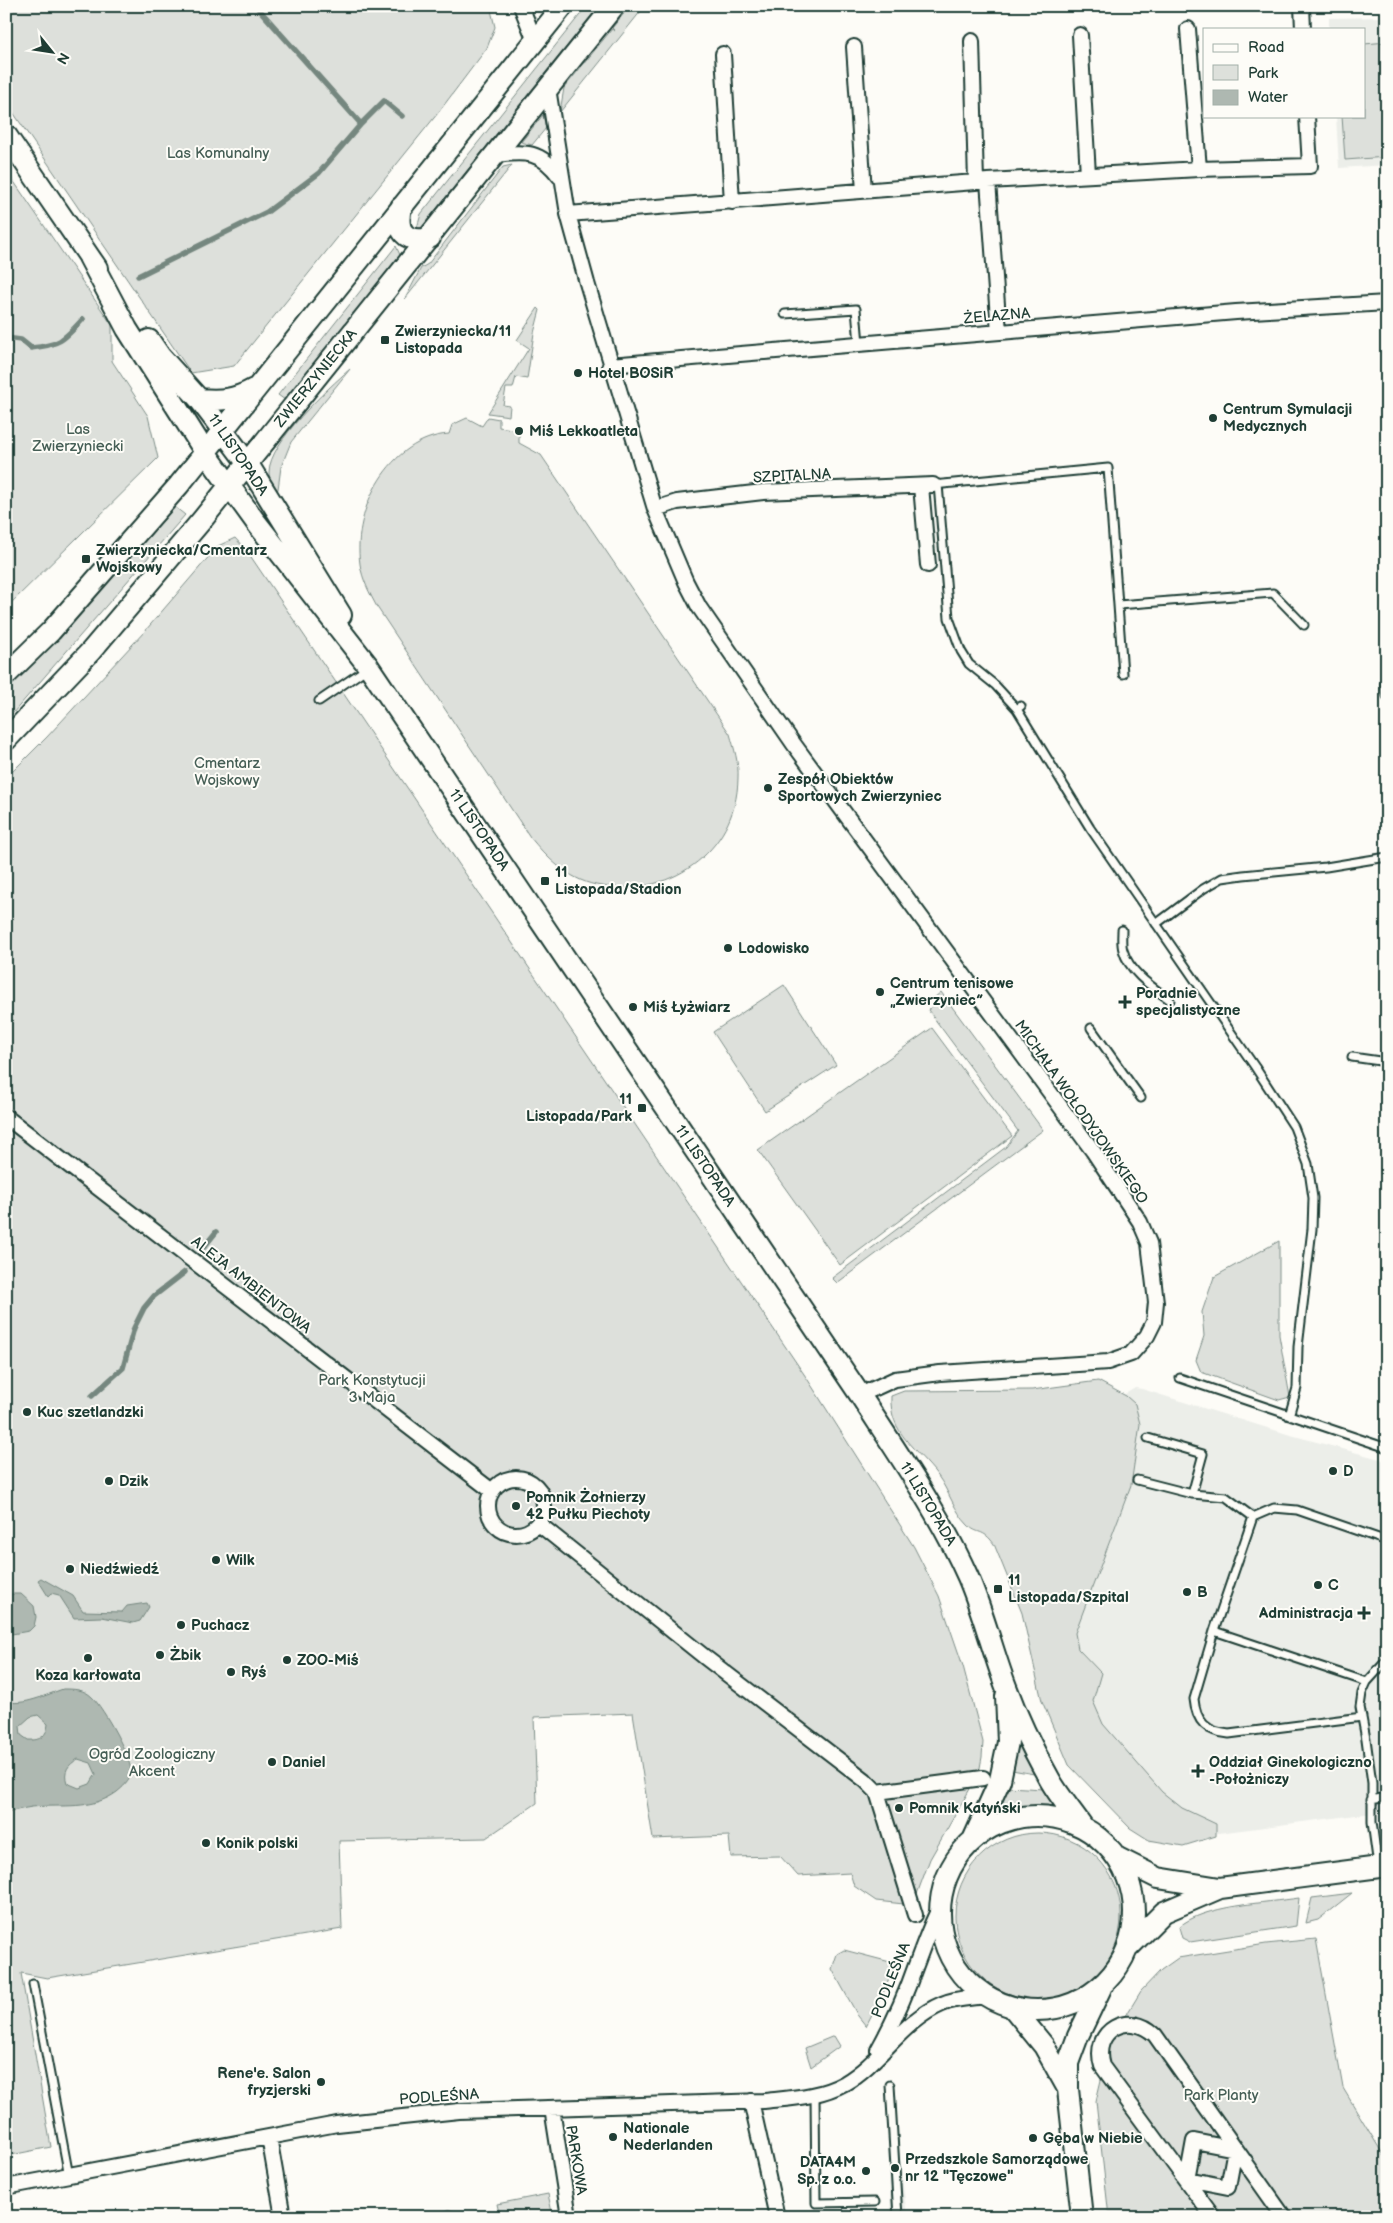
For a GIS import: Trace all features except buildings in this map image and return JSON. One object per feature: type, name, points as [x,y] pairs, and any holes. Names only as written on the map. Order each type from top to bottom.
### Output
[{"type":"street","points":[[521,6],[535,41]]},
{"type":"street","points":[[6,675],[51,631],[206,452],[563,6]]},
{"type":"street","name":"ZWIERZYNIECKA","points":[[6,740],[91,652],[230,487],[614,6]]},
{"type":"street","points":[[1302,6],[1303,28]]},
{"type":"street","points":[[1188,30],[1199,169]]},
{"type":"street","points":[[1080,35],[1088,175]]},
{"type":"street","points":[[972,41],[982,181],[999,332]]},
{"type":"street","points":[[854,47],[864,191]]},
{"type":"street","points":[[723,54],[732,202]]},
{"type":"street","name":"MICHAŁA WOŁODYJOWSKIEGO","points":[[548,88],[568,214],[610,365],[654,509],[682,574],[699,607],[793,743],[1093,1151],[1140,1222],[1149,1243],[1156,1302],[1154,1322],[1147,1336],[1131,1354],[1108,1362],[940,1373],[895,1379],[860,1395]]},
{"type":"street","points":[[568,214],[982,181],[1199,169],[1310,166],[1307,118]]},
{"type":"street","name":"11 LISTOPADA","points":[[6,135],[89,257],[160,356],[199,399],[248,464],[272,505],[331,596],[369,667]]},
{"type":"street","name":"MICHAŁA WOŁODYJOWSKIEGO","points":[[496,155],[514,152],[539,156],[550,162],[562,179]]},
{"type":"street","points":[[401,207],[398,220],[401,232],[409,238],[418,240],[430,238]]},
{"type":"street","name":"11 LISTOPADA","points":[[89,257],[128,329],[206,452],[230,487],[369,667],[860,1395],[926,1498],[950,1538],[978,1604],[1005,1684],[1051,1782],[1083,1827]]},
{"type":"street","name":"ŻELAZNA","points":[[610,365],[1236,312],[1387,304]]},
{"type":"street","points":[[199,399],[219,401],[240,397],[258,387]]},
{"type":"street","points":[[928,565],[931,485]]},
{"type":"street","name":"SZPITALNA","points":[[654,509],[677,502],[763,492],[931,485]]},
{"type":"street","name":"ALEJA AMBIENTOWA","points":[[6,1117],[492,1491]]},
{"type":"street","points":[[516,1478],[523,1478],[535,1485],[545,1504],[539,1524],[527,1533],[520,1535],[512,1535],[498,1529],[493,1523],[488,1510],[492,1491],[502,1482],[516,1478]]},
{"type":"street","points":[[539,1524],[706,1658],[865,1780],[877,1792],[915,1915]]},
{"type":"street","name":"11 LISTOPADA","points":[[973,1840],[1000,1780],[1006,1752],[1008,1742],[1005,1684]]},
{"type":"street","points":[[877,1792],[983,1778]]},
{"type":"street","points":[[1026,1816],[1055,1817],[1083,1827],[1102,1840],[1118,1858],[1128,1879],[1134,1902],[1134,1925],[1128,1948],[1117,1969],[1101,1986],[1082,2000],[1060,2008],[1036,2011],[1013,2008],[986,1996],[970,1983],[953,1960],[942,1932],[940,1907],[943,1888],[950,1871],[960,1854],[973,1840],[998,1824],[1026,1816]]},
{"type":"street","points":[[1118,1858],[1158,1878],[1220,1888]]},
{"type":"street","points":[[1128,1948],[1164,1912],[1220,1888],[1382,1866]]},
{"type":"street","name":"PODLEŚNA","points":[[871,2064],[893,2022],[928,1929],[940,1907]]},
{"type":"street","points":[[1082,2217],[1068,2089],[1068,2063],[1101,1986]]},
{"type":"street","name":"PODLEŚNA","points":[[6,2187],[384,2117],[459,2110],[752,2101],[808,2097],[844,2084],[871,2064],[910,2023],[926,2011],[943,2003],[986,1996]]},
{"type":"street","points":[[1013,2008],[1044,2046],[1068,2089]]},
{"type":"street","points":[[1213,2217],[1187,2179],[1102,2066],[1100,2047],[1104,2037],[1114,2027],[1123,2024],[1138,2024],[1147,2028],[1155,2035],[1284,2217]]},
{"type":"street","points":[[752,2101],[777,2217]]},
{"type":"street","name":"PARKOWA","points":[[552,2108],[569,2217]]},
{"type":"street","points":[[269,2137],[283,2217]]},
{"type":"street","points":[[1187,2179],[1194,2141],[1235,2150]]},
{"type":"street","points":[[1187,2179],[1228,2187],[1235,2150]]},
{"type":"lane","points":[[785,314],[856,309],[859,344]]},
{"type":"lane","points":[[1123,674],[1108,468],[931,485],[949,618],[956,638],[969,664],[1019,708],[1090,828],[1270,1089],[1294,1127],[1308,1164],[1313,1198],[1312,1229],[1298,1347],[1296,1388],[1289,1416]]},
{"type":"lane","points":[[1118,605],[1273,593],[1304,625]]},
{"type":"lane","points":[[319,701],[369,667]]},
{"type":"lane","points":[[1385,684],[1387,696]]},
{"type":"lane","points":[[1156,924],[1222,878],[1243,874],[1326,867],[1387,856]]},
{"type":"lane","points":[[1122,930],[1122,949],[1130,963],[1142,979],[1170,1000]]},
{"type":"lane","points":[[1091,1028],[1141,1098]]},
{"type":"lane","points":[[1352,1057],[1387,1062]]},
{"type":"lane","points":[[1180,1378],[1387,1448]]},
{"type":"lane","points":[[1148,1438],[1203,1454],[1192,1494]]},
{"type":"lane","points":[[1137,1480],[1192,1494],[1226,1497],[1253,1517]]},
{"type":"lane","points":[[1362,1717],[1229,1734],[1214,1733],[1204,1725],[1195,1708],[1194,1699],[1247,1528],[1253,1517],[1274,1508],[1297,1510],[1387,1541]]},
{"type":"lane","points":[[1214,1632],[1367,1682]]},
{"type":"lane","points":[[1382,1866],[1371,1800],[1372,1783],[1360,1708],[1367,1682],[1387,1660]]},
{"type":"lane","points":[[1371,1800],[1387,1798]]},
{"type":"lane","points":[[33,1984],[69,2176]]},
{"type":"lane","points":[[890,2085],[898,2217]]},
{"type":"lane","points":[[815,2094],[816,2203],[875,2202]]},
{"type":"shaded area","points":[[1387,17],[1387,165],[1339,168],[1336,118],[1366,118],[1366,28],[1329,28],[1329,18]]},
{"type":"shaded area","points":[[1135,1388],[1287,1434],[1387,1461],[1387,1811],[1150,1842],[1135,1823],[1030,1644],[1115,1400]]},
{"type":"shaded area","name":"Przedszkole Samorządowe nr 12 \"Tęczowe\"","points":[[887,2126],[896,2126],[907,2217],[891,2217]]},
{"type":"green space","name":"Las Komunalny","points":[[6,6],[277,6],[282,11],[296,6],[490,6],[495,27],[487,48],[438,113],[234,366],[191,373],[6,102]]},
{"type":"green space","points":[[587,6],[599,6],[421,228],[417,228],[421,214]]},
{"type":"green space","points":[[630,6],[645,6],[560,112],[564,88],[612,29],[615,31],[612,28]]},
{"type":"green space","points":[[1387,42],[1387,157],[1345,160],[1342,118],[1366,118],[1366,44]]},
{"type":"green space","points":[[543,115],[546,128],[532,145],[521,142]]},
{"type":"green space","points":[[512,165],[405,299],[421,268],[428,264],[503,167]]},
{"type":"green space","name":"Las Zwierzyniecki","points":[[6,170],[112,325],[112,361],[148,416],[158,458],[6,608]]},
{"type":"green space","points":[[396,246],[400,255],[285,400],[278,395]]},
{"type":"green space","points":[[538,308],[540,310],[534,333],[527,379],[516,377],[513,388],[506,388],[503,405],[510,406],[509,416],[488,413],[529,348],[517,340]]},
{"type":"green space","points":[[350,369],[291,442],[281,467],[278,489],[275,495],[269,472],[272,460],[279,446],[301,416]]},
{"type":"green space","points":[[488,417],[499,419],[499,427],[519,430],[519,443],[541,455],[730,734],[737,761],[738,778],[734,805],[725,828],[711,849],[693,865],[671,878],[648,885],[622,888],[596,885],[567,873],[551,860],[530,837],[377,607],[364,581],[360,564],[359,543],[362,521],[369,500],[379,480],[393,462],[409,448],[428,438],[449,434],[452,425],[467,418],[482,426]]},
{"type":"green space","points":[[175,507],[185,515],[6,721],[6,690],[59,638]]},
{"type":"green space","name":"Park Konstytucji 3 Maja","points":[[235,538],[247,551],[808,1380],[914,1547],[939,1596],[963,1666],[983,1742],[982,1757],[979,1773],[930,1859],[913,1905],[876,1901],[854,1886],[850,1873],[798,1876],[780,1856],[731,1857],[729,1836],[653,1839],[633,1713],[534,1717],[537,1803],[486,1838],[339,1841],[342,1929],[47,1978],[21,1973],[51,2147],[6,2156],[6,778],[47,737],[145,631],[218,546]]},
{"type":"green space","points":[[784,985],[836,1065],[765,1111],[713,1032]]},
{"type":"green space","points":[[941,992],[1043,1130],[837,1283],[832,1278],[1006,1147],[1018,1131],[928,1010],[937,1002],[934,998]]},
{"type":"green space","points":[[932,1028],[1012,1136],[840,1265],[758,1150]]},
{"type":"green space","points":[[1279,1241],[1279,1335],[1290,1397],[1279,1400],[1201,1372],[1196,1360],[1204,1336],[1202,1312],[1214,1277]]},
{"type":"green space","points":[[1098,1381],[1126,1396],[1135,1404],[1140,1424],[1131,1485],[1075,1633],[1078,1649],[1101,1673],[1093,1701],[1103,1724],[1162,1792],[1182,1808],[1216,1824],[1216,1836],[1183,1846],[1149,1840],[1130,1828],[1069,1765],[1042,1701],[1022,1613],[994,1544],[987,1536],[971,1528],[963,1519],[938,1476],[899,1431],[892,1409],[891,1396],[904,1391],[1032,1390]]},
{"type":"green space","points":[[1019,1745],[1034,1774],[1012,1770]]},
{"type":"green space","points":[[1007,1787],[1044,1789],[1056,1806],[1024,1806],[998,1812]]},
{"type":"green space","points":[[1046,1833],[1070,1839],[1097,1857],[1115,1884],[1120,1900],[1120,1932],[1115,1948],[1097,1975],[1084,1985],[1062,1996],[1030,1999],[1006,1993],[985,1980],[974,1969],[958,1940],[955,1908],[961,1884],[974,1863],[985,1852],[1014,1836]]},
{"type":"green space","points":[[1352,1893],[1318,1920],[1306,1923],[1312,1898]]},
{"type":"green space","points":[[1299,1898],[1296,1926],[1190,1942],[1182,1938],[1179,1927],[1203,1914],[1236,1906]]},
{"type":"green space","name":"Park Planty","points":[[1316,1939],[1343,2088],[1387,2161],[1387,2217],[1109,2217],[1096,2101],[1110,2042],[1141,1991],[1161,1970],[1178,1958],[1266,1944]]},
{"type":"green space","points":[[844,1950],[894,1963],[886,1987],[866,2026],[858,2016],[832,1969],[837,1954]]},
{"type":"green space","points":[[834,2036],[840,2046],[811,2067],[805,2048]]},
{"type":"green space","points":[[548,2194],[553,2217],[500,2217],[497,2204]]},
{"type":"water","points":[[41,1578],[73,1596],[83,1611],[122,1612],[127,1606],[147,1603],[149,1607],[140,1621],[133,1623],[102,1617],[74,1618],[59,1595],[51,1593],[48,1596],[38,1580]]},
{"type":"water","points":[[8,1594],[21,1594],[34,1606],[36,1617],[34,1626],[29,1631],[6,1635],[6,1597]]},
{"type":"water","points":[[63,1689],[82,1691],[89,1694],[97,1703],[110,1722],[127,1757],[130,1777],[117,1792],[97,1802],[76,1806],[32,1807],[6,1812],[6,1701],[27,1701]],"holes":[[[38,1715],[48,1724],[46,1732],[39,1739],[28,1740],[21,1735],[20,1726],[30,1717]],[[78,1759],[91,1763],[96,1774],[90,1784],[79,1788],[67,1783],[66,1775],[69,1766]]]},
{"type":"waterway","points":[[138,276],[267,212],[319,173],[361,124],[256,6]]},
{"type":"waterway","points":[[361,124],[384,101],[402,116]]},
{"type":"waterway","points":[[6,338],[21,340],[31,348],[49,345],[66,337],[83,319]]},
{"type":"waterway","points":[[204,1247],[216,1232]]},
{"type":"waterway","points":[[92,1396],[123,1368],[134,1328],[144,1308],[154,1296],[185,1272]]},
{"type":"place","name":"Zwierzyniecka/11 Listopada","points":[[385,340]]},
{"type":"place","name":"Hotel BOSiR","points":[[578,373]]},
{"type":"place","name":"Centrum Symulacji Medycznych","points":[[1213,418]]},
{"type":"place","name":"Miś Lekkoatleta","points":[[519,431]]},
{"type":"place","name":"Zwierzyniecka/Cmentarz Wojskowy","points":[[86,559]]},
{"type":"place","name":"Zespół Obiektów Sportowych Zwierzyniec","points":[[768,788]]},
{"type":"place","name":"11 Listopada/Stadion","points":[[545,881]]},
{"type":"place","name":"Lodowisko","points":[[728,948]]},
{"type":"place","name":"Centrum tenisowe „Zwierzyniec”","points":[[880,992]]},
{"type":"place","name":"Poradnie specjalistyczne","points":[[1125,1002]]},
{"type":"place","name":"Miś Łyżwiarz","points":[[633,1007]]},
{"type":"place","name":"11 Listopada/Park","points":[[642,1108]]},
{"type":"place","name":"Kuc szetlandzki","points":[[27,1412]]},
{"type":"place","name":"D","points":[[1333,1471]]},
{"type":"place","name":"Dzik","points":[[109,1481]]},
{"type":"place","name":"Pomnik Żołnierzy 42 Pułku Piechoty","points":[[516,1506]]},
{"type":"place","name":"Wilk","points":[[216,1560]]},
{"type":"place","name":"Niedźwiedź","points":[[70,1569]]},
{"type":"place","name":"C","points":[[1318,1585]]},
{"type":"place","name":"11 Listopada/Szpital","points":[[998,1589]]},
{"type":"place","name":"B","points":[[1187,1592]]},
{"type":"place","name":"Administracja","points":[[1364,1613]]},
{"type":"place","name":"Puchacz","points":[[181,1625]]},
{"type":"place","name":"Żbik","points":[[160,1655]]},
{"type":"place","name":"Koza karłowata","points":[[88,1658]]},
{"type":"place","name":"ZOO-Miś","points":[[287,1660]]},
{"type":"place","name":"Ryś","points":[[231,1672]]},
{"type":"place","name":"Daniel","points":[[272,1762]]},
{"type":"place","name":"Oddział Ginekologiczno -Położniczy","points":[[1198,1771]]},
{"type":"place","name":"Pomnik Katyński","points":[[899,1808]]},
{"type":"place","name":"Konik polski","points":[[206,1843]]},
{"type":"place","name":"Rene'e. Salon fryzjerski","points":[[321,2082]]},
{"type":"place","name":"Nationale Nederlanden","points":[[613,2137]]},
{"type":"place","name":"Gęba w Niebie","points":[[1033,2138]]},
{"type":"place","name":"Przedszkole Samorządowe nr 12 \"Tęczowe\"","points":[[895,2168]]},
{"type":"place","name":"DATA4M Sp. z o.o.","points":[[866,2171]]},
{"type":"park label","name":"Cmentarz Wojskowy","points":[[227,772]]},
{"type":"park label","name":"Ogród Zoologiczny Akcent","points":[[152,1762]]}]
